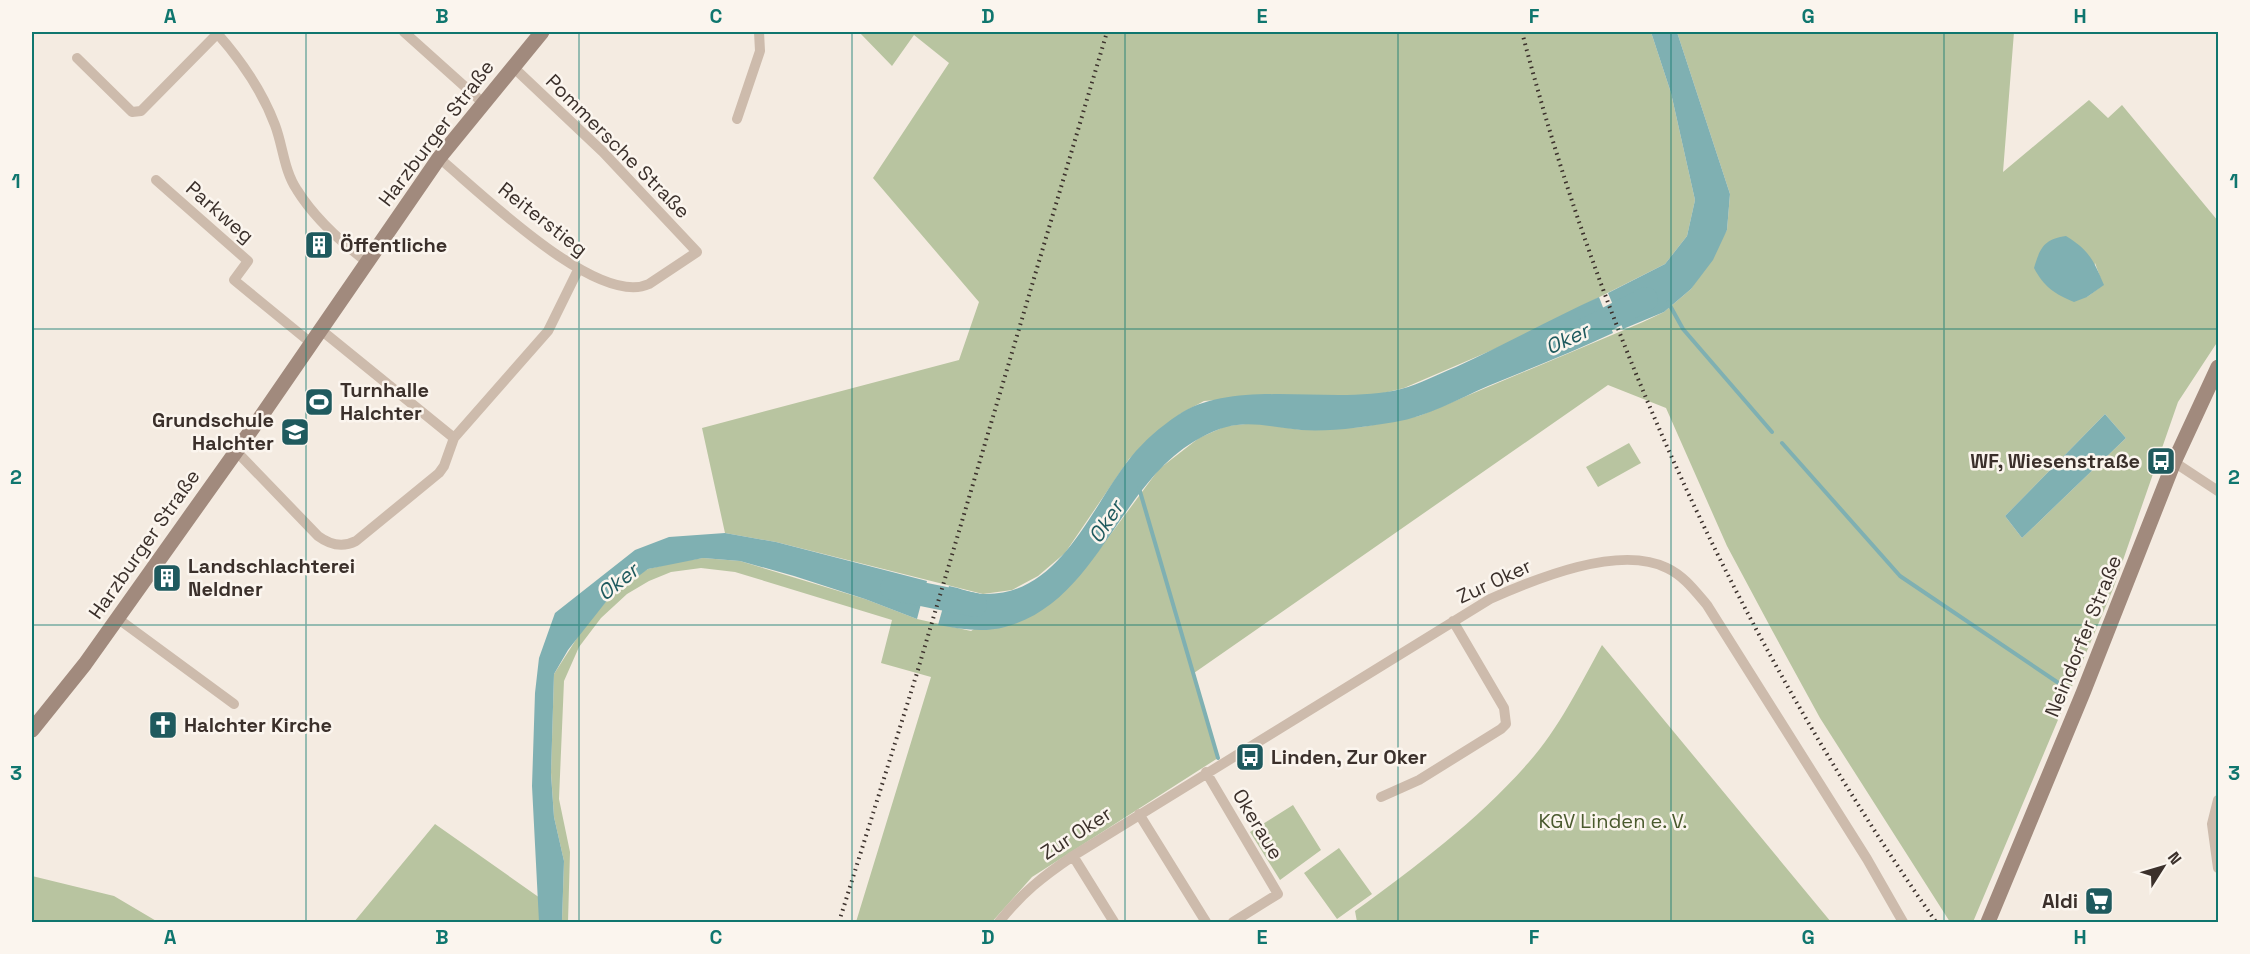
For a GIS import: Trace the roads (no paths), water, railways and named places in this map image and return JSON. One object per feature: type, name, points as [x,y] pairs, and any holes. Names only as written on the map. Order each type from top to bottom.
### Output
[{"type":"main road","name":"Harzburger Straße","points":[[32,730],[85,664],[321,330],[439,158],[482,102],[543,32]]},
{"type":"main road","name":"Neindorfer Straße","points":[[1988,922],[2174,462],[2218,367]]},
{"type":"street","points":[[77,57],[132,112],[141,111],[218,32],[240,60],[266,104],[296,189],[328,229],[367,262]]},
{"type":"street","points":[[404,32],[482,102]]},
{"type":"street","points":[[737,119],[760,51],[759,32]]},
{"type":"street","name":"Pommersche Straße","points":[[512,66],[603,152],[697,252]]},
{"type":"street","name":"Reiterstieg","points":[[439,158],[556,256],[578,270],[622,287],[641,288],[697,252]]},
{"type":"street","name":"Parkweg","points":[[156,180],[248,261],[234,280],[311,343]]},
{"type":"street","points":[[236,451],[326,542],[343,545],[356,541],[439,473],[444,466],[454,438],[548,331],[578,270]]},
{"type":"street","points":[[321,330],[454,438]]},
{"type":"street","points":[[2174,462],[2218,490]]},
{"type":"street","name":"Zur Oker","points":[[999,922],[1020,895],[1035,881],[1073,856],[1490,599],[1535,579],[1600,562],[1645,561],[1665,566],[1680,575],[1720,623],[1903,922]]},
{"type":"street","points":[[117,618],[234,704]]},
{"type":"street","points":[[1381,797],[1419,780],[1506,724],[1504,708],[1453,621]]},
{"type":"street","name":"Okeraue","points":[[1206,772],[1278,894],[1233,922]]},
{"type":"street","points":[[2218,800],[2212,824],[2218,868]]},
{"type":"street","points":[[1139,814],[1206,922]]},
{"type":"street","points":[[1073,856],[1114,922]]},
{"type":"water","points":[[1651,32],[1677,32],[1730,194],[1727,230],[1713,260],[1691,289],[1664,312],[1623,329],[1608,293],[1665,264],[1687,236],[1695,200],[1671,93]]},
{"type":"water","points":[[2066,236],[2090,257],[2104,285],[2087,297],[2074,302],[2051,289],[2034,268],[2038,255],[2048,242]]},
{"type":"water","points":[[1599,297],[1613,333],[1419,416],[1348,429],[1301,430],[1250,424],[1214,431],[1172,458],[1148,483],[1086,568],[1064,593],[1037,614],[1005,627],[988,630],[938,625],[949,586],[980,594],[1011,591],[1034,580],[1054,564],[1071,545],[1131,457],[1153,434],[1178,415],[1201,404],[1227,397],[1286,394],[1346,395],[1401,389],[1456,367]]},
{"type":"water","points":[[2105,414],[2126,438],[2022,538],[2005,516]]},
{"type":"water","points":[[725,533],[776,542],[927,581],[917,619],[794,576],[740,561],[703,558],[648,569],[609,598],[568,650],[554,674],[551,774],[554,817],[564,861],[562,922],[539,922],[532,786],[535,693],[539,658],[555,613],[635,550],[669,537]]},
{"type":"waterway","name":"Oker","points":[[1578,334],[1646,299]]},
{"type":"waterway","points":[[1668,302],[1683,329],[1772,432]]},
{"type":"waterway","points":[[1782,443],[1900,576],[2063,686]]},
{"type":"waterway","points":[[1139,488],[1218,758]]},
{"type":"waterway","name":"Oker","points":[[892,588],[975,605]]},
{"type":"railway","points":[[839,922],[917,673],[1107,32]]},
{"type":"railway","points":[[1522,32],[1556,151],[1595,268],[1640,383],[1689,495],[1744,606],[1803,714],[1867,819],[1936,922]]},
{"type":"place","name":"Öffentliche","points":[[319,245]]},
{"type":"place","name":"Turnhalle Halchter","points":[[319,402]]},
{"type":"place","name":"Grundschule Halchter","points":[[295,432]]},
{"type":"place","name":"WF, Wiesenstraße","points":[[2161,461]]},
{"type":"place","name":"Landschlachterei Neldner","points":[[167,578]]},
{"type":"place","name":"Halchter Kirche","points":[[163,725]]},
{"type":"place","name":"Linden, Zur Oker","points":[[1250,757]]},
{"type":"place","name":"Aldi","points":[[2099,901]]},
{"type":"park label","name":"KGV Linden e. V.","points":[[1613,821]]}]
